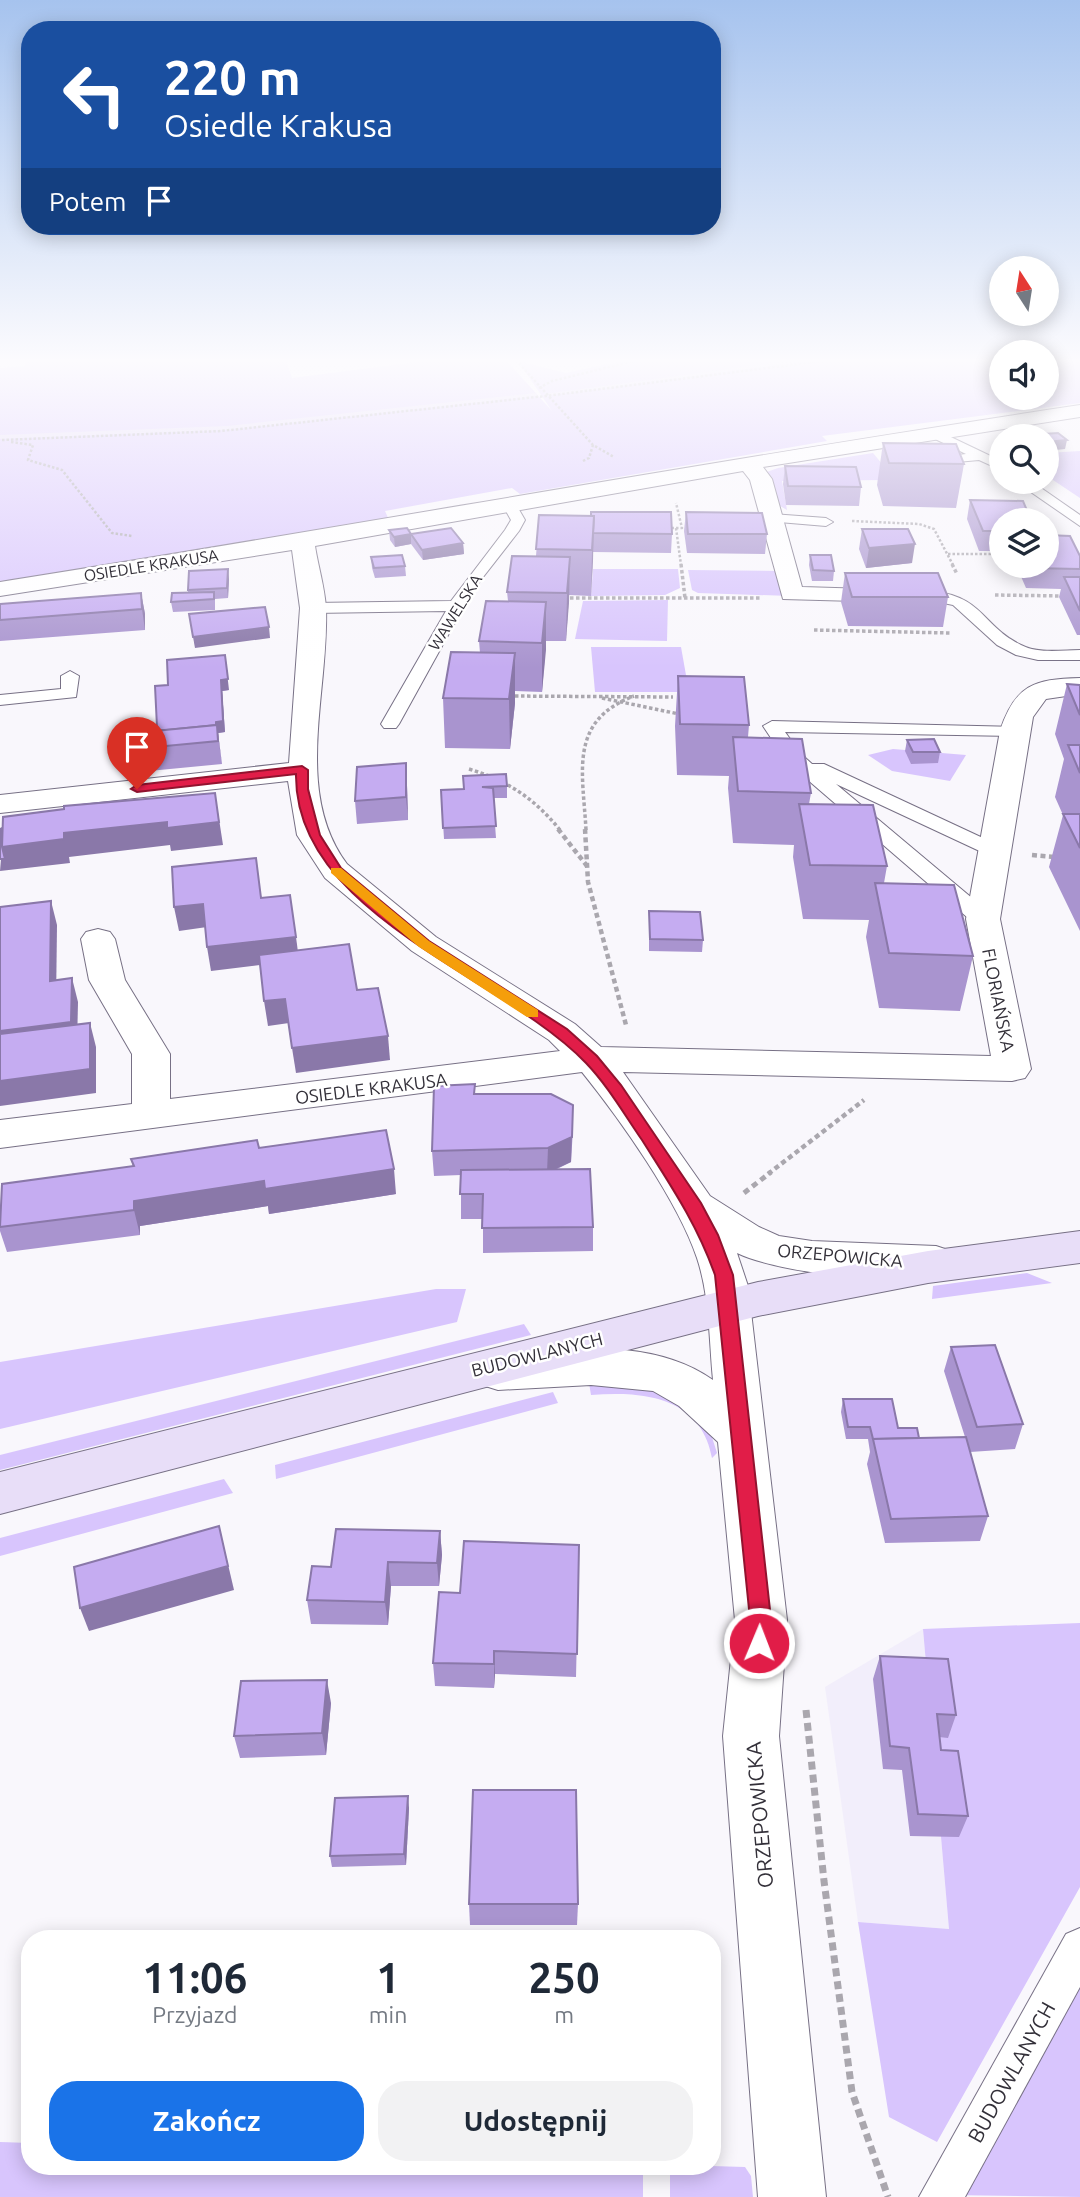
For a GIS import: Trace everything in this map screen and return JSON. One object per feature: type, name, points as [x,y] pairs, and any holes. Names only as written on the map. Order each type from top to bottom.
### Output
[{"type":"street","points":[[313,608],[302,541],[747,463],[761,479],[792,594],[930,596]]},
{"type":"street","name":"OSIEDLE KRAKUSA","points":[[0,589],[302,541]]},
{"type":"street","name":"ORZEPOWICKA","points":[[313,608],[311,680],[302,770],[302,789],[313,835],[336,871],[424,944],[562,1032],[591,1059],[622,1098],[695,1208],[718,1257],[728,1307],[761,1619],[751,1736],[792,2197]]},
{"type":"street","name":"FLORIAŃSKA","points":[[591,1059],[1012,1069],[984,919],[1014,731],[1021,705],[1044,687],[1080,686]]},
{"type":"street","points":[[0,804],[302,770]]},
{"type":"street","points":[[98,939],[107,980],[151,1054],[151,1116]]},
{"type":"street","name":"OSIEDLE KRAKUSA","points":[[0,1134],[591,1059]]},
{"type":"street","name":"ORZEPOWICKA","points":[[695,1208],[775,1251],[810,1256],[955,1263]]},
{"type":"street","name":"BUDOWLANYCH","points":[[0,1493],[728,1307],[845,1281],[1080,1247]]},
{"type":"street","points":[[464,1373],[625,1367],[650,1370],[682,1383],[741,1433]]},
{"type":"lane","points":[[916,463],[921,463]]},
{"type":"lane","points":[[1040,494],[1080,522]]},
{"type":"lane","name":"WAWELSKA","points":[[390,724],[456,606],[513,531],[518,520],[509,504]]},
{"type":"lane","points":[[772,518],[826,522]]},
{"type":"lane","points":[[930,596],[962,597],[1012,647],[1033,653],[1080,655]]},
{"type":"lane","points":[[313,608],[456,606]]},
{"type":"lane","points":[[0,700],[70,693],[70,676]]},
{"type":"lane","points":[[984,919],[794,758],[772,726],[1014,731]]},
{"type":"lane","points":[[794,758],[993,850]]},
{"type":"lane","name":"BUDOWLANYCH","points":[[941,2197],[1080,1948]]},
{"type":"path","points":[[37,463],[62,470],[112,533],[136,537]]},
{"type":"path","points":[[624,463],[654,479]]},
{"type":"path","points":[[663,528],[682,528],[676,503]]},
{"type":"path","points":[[826,522],[925,526],[936,531],[948,554],[962,597],[1067,596]]},
{"type":"path","points":[[676,528],[685,598]]},
{"type":"path","points":[[948,554],[989,554]]},
{"type":"path","points":[[552,598],[786,598],[792,594]]},
{"type":"path","points":[[814,630],[943,631],[1012,647]]},
{"type":"path","points":[[580,695],[687,715]]},
{"type":"path","points":[[506,696],[673,697]]},
{"type":"path","points":[[634,696],[621,701],[594,722],[584,746],[588,882],[636,1062]]},
{"type":"path","points":[[469,769],[508,780],[528,793],[587,867]]},
{"type":"path","points":[[993,850],[1068,859]]},
{"type":"path","points":[[741,1196],[906,1067]]},
{"type":"path","points":[[805,1706],[824,1881],[852,2092],[888,2197]]},
{"type":"shaded area","points":[[0,463],[702,463],[520,494],[512,488],[385,511],[389,520],[0,584]]},
{"type":"shaded area","points":[[813,463],[881,463],[893,477],[884,480],[782,481],[787,510],[775,503],[764,473]]},
{"type":"shaded area","points":[[1059,463],[1080,463],[1080,498],[1059,484]]},
{"type":"shaded area","points":[[593,569],[678,569],[680,588],[665,595],[591,596]]},
{"type":"shaded area","points":[[688,570],[782,571],[790,596],[698,593],[692,590]]},
{"type":"shaded area","points":[[668,600],[667,641],[575,639],[583,601]]},
{"type":"shaded area","points":[[591,647],[681,647],[689,692],[595,692]]},
{"type":"shaded area","points":[[893,749],[966,755],[950,781],[892,771],[868,755]]},
{"type":"shaded area","points":[[1027,1273],[1052,1283],[932,1299],[933,1286]]},
{"type":"shaded area","points":[[436,1289],[466,1289],[457,1322],[0,1429],[0,1362]]},
{"type":"shaded area","points":[[524,1324],[531,1335],[0,1470],[0,1455]]},
{"type":"shaded area","points":[[589,1383],[661,1386],[711,1434],[717,1453],[712,1458],[706,1437],[696,1421],[682,1410],[649,1397],[630,1394],[591,1395]]},
{"type":"shaded area","points":[[553,1392],[558,1403],[276,1479],[275,1465]]},
{"type":"shaded area","points":[[224,1479],[233,1493],[0,1556],[0,1538]]},
{"type":"shaded area","points":[[1080,1623],[1080,1887],[937,2142],[889,2117],[858,1922],[949,1929],[923,1629]]},
{"type":"shaded area","points":[[923,1629],[949,1929],[858,1922],[825,1687]]},
{"type":"shaded area","points":[[1080,1976],[1080,2197],[947,2195]]},
{"type":"shaded area","points":[[0,2142],[21,2143],[21,2175],[643,2175],[643,2197],[0,2197]]},
{"type":"shaded area","points":[[721,2166],[745,2167],[751,2176],[753,2197],[670,2197],[670,2175],[721,2175]]},
{"type":"building","points":[[889,463],[963,463],[964,464]]},
{"type":"building","points":[[785,466],[856,467],[861,487],[788,486]]},
{"type":"building","points":[[970,500],[1023,501],[1026,508],[989,508],[989,531],[983,531]]},
{"type":"building","points":[[591,512],[671,512],[672,534],[593,533],[594,516],[591,516]]},
{"type":"building","points":[[686,512],[762,513],[767,534],[688,534]]},
{"type":"building","points":[[539,515],[594,516],[592,550],[536,549]]},
{"type":"building","points":[[407,528],[411,534],[394,537],[389,530]]},
{"type":"building","points":[[451,528],[463,543],[422,550],[411,534]]},
{"type":"building","points":[[862,529],[908,529],[915,544],[869,548]]},
{"type":"building","points":[[1059,536],[1070,536],[1080,556],[1080,569],[1059,569]]},
{"type":"building","points":[[402,555],[405,566],[374,568],[371,557]]},
{"type":"building","points":[[810,555],[831,555],[834,571],[813,570]]},
{"type":"building","points":[[512,556],[570,557],[567,593],[507,592]]},
{"type":"building","points":[[228,569],[227,588],[188,590],[189,571]]},
{"type":"building","points":[[845,573],[938,573],[948,597],[852,597]]},
{"type":"building","points":[[1064,577],[1080,577],[1080,611]]},
{"type":"building","points":[[214,592],[214,599],[171,602],[172,593]]},
{"type":"building","points":[[141,593],[142,609],[0,620],[0,604]]},
{"type":"building","points":[[486,601],[546,602],[542,643],[479,641]]},
{"type":"building","points":[[265,607],[269,627],[193,637],[189,614]]},
{"type":"building","points":[[451,652],[515,653],[509,699],[443,698]]},
{"type":"building","points":[[225,655],[228,679],[221,680],[223,721],[216,722],[216,725],[147,732],[147,728],[157,727],[155,686],[168,685],[167,660]]},
{"type":"building","points":[[678,676],[744,677],[749,725],[680,724]]},
{"type":"building","points":[[1067,684],[1080,685],[1080,715]]},
{"type":"building","points":[[217,725],[218,741],[145,748],[144,732]]},
{"type":"building","points":[[733,737],[802,739],[811,793],[738,791]]},
{"type":"building","points":[[934,739],[940,752],[913,752],[907,740]]},
{"type":"building","points":[[1068,745],[1080,745],[1080,773]]},
{"type":"building","points":[[406,763],[406,797],[355,801],[357,767]]},
{"type":"building","points":[[506,774],[507,786],[482,787],[493,788],[496,826],[443,828],[441,790],[464,789],[463,776]]},
{"type":"building","points":[[215,793],[219,822],[167,828],[167,822],[64,833],[64,839],[2,847],[3,817],[64,809],[64,806]]},
{"type":"building","points":[[799,804],[873,805],[887,866],[810,865]]},
{"type":"building","points":[[1063,814],[1080,814],[1080,848]]},
{"type":"building","points":[[2,828],[2,847],[5,859],[0,859]]},
{"type":"building","points":[[256,858],[261,898],[290,895],[296,937],[207,947],[203,904],[174,907],[172,867]]},
{"type":"building","points":[[875,883],[954,885],[973,956],[889,953]]},
{"type":"building","points":[[51,901],[50,981],[72,978],[71,1022],[0,1031],[0,907]]},
{"type":"building","points":[[649,911],[700,912],[703,940],[650,939]]},
{"type":"building","points":[[349,944],[357,990],[378,988],[388,1036],[292,1048],[285,999],[264,1001],[259,955]]},
{"type":"building","points":[[90,1023],[90,1069],[0,1081],[0,1034]]},
{"type":"building","points":[[475,1084],[474,1094],[551,1094],[573,1105],[572,1137],[548,1148],[432,1151],[434,1086]]},
{"type":"building","points":[[386,1130],[394,1169],[265,1189],[264,1181],[134,1201],[134,1210],[0,1227],[2,1184],[134,1166],[131,1159],[257,1140],[259,1148]]},
{"type":"building","points":[[590,1169],[593,1227],[482,1228],[483,1194],[460,1194],[461,1170]]},
{"type":"building","points":[[995,1345],[1023,1424],[977,1427],[951,1347]]},
{"type":"building","points":[[843,1399],[892,1399],[898,1428],[917,1428],[919,1438],[873,1439],[870,1427],[848,1427]]},
{"type":"building","points":[[966,1437],[988,1516],[891,1519],[873,1439]]},
{"type":"building","points":[[219,1526],[228,1566],[80,1608],[74,1567]]},
{"type":"building","points":[[336,1529],[440,1531],[437,1563],[388,1562],[385,1602],[307,1600],[312,1566],[331,1567]]},
{"type":"building","points":[[464,1541],[579,1545],[577,1654],[494,1651],[494,1664],[433,1663],[439,1592],[460,1593]]},
{"type":"building","points":[[880,1656],[948,1659],[956,1715],[937,1714],[941,1750],[958,1751],[968,1816],[918,1814],[909,1748],[890,1746]]},
{"type":"building","points":[[327,1680],[322,1733],[234,1736],[241,1681]]},
{"type":"building","points":[[473,1790],[576,1790],[578,1904],[469,1904]]},
{"type":"building","points":[[408,1796],[404,1854],[330,1856],[335,1798]]},
{"type":"slow traffic","points":[[336,871],[424,944],[533,1014]]},
{"type":"route","points":[[137,789],[302,770],[302,789],[313,835],[336,871],[424,944],[562,1032],[591,1059],[616,1088],[695,1208],[710,1235],[724,1275],[761,1619],[759,1643]]}]
